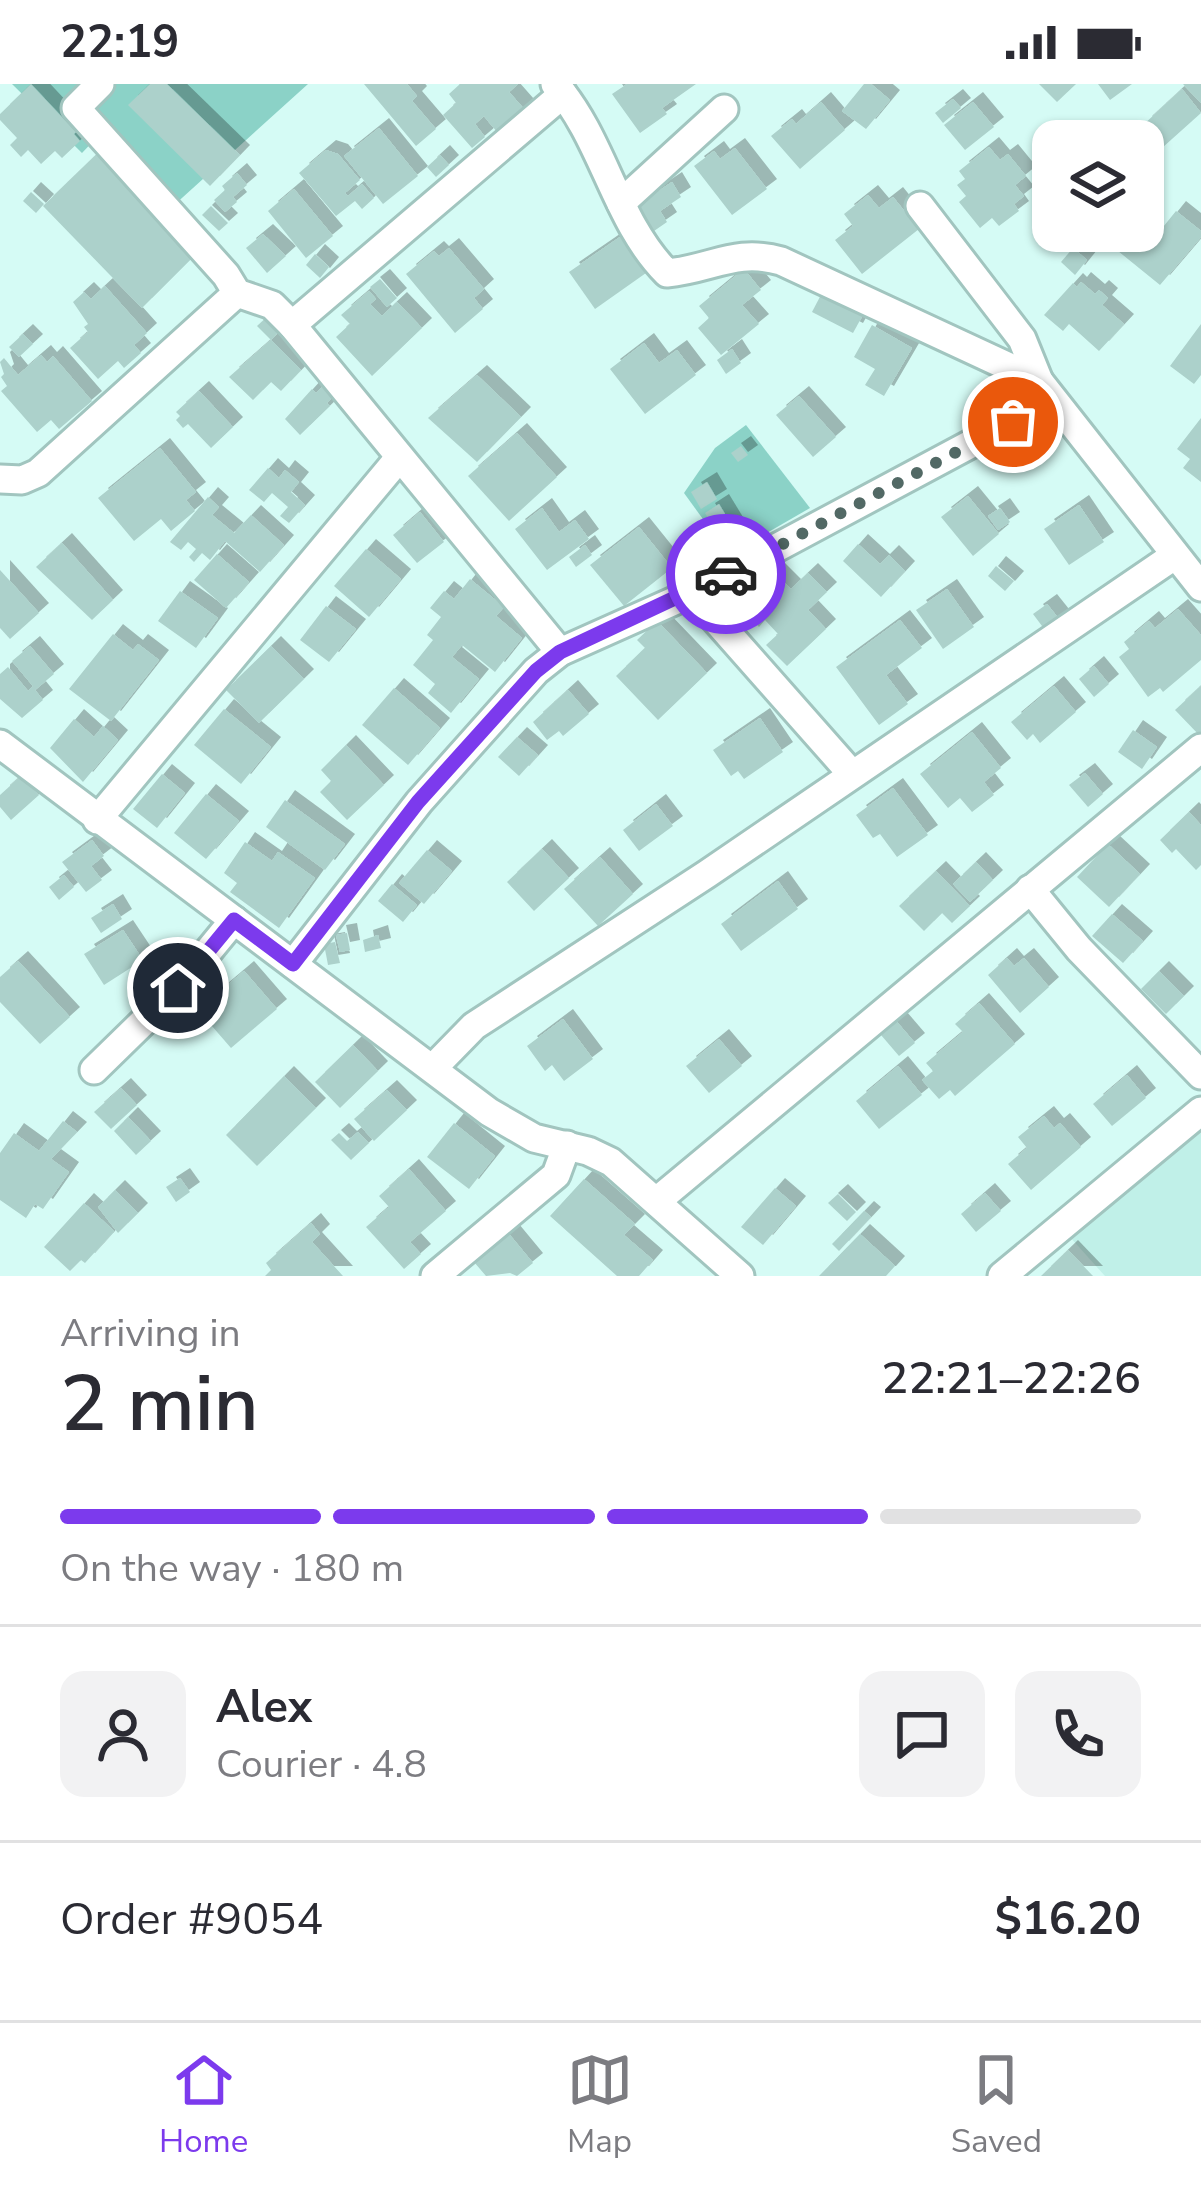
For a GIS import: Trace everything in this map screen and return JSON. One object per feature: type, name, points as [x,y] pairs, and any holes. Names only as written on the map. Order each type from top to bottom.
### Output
[{"type":"street","points":[[100,84],[76,108],[226,274],[237,293],[272,305],[292,325],[560,652]]},
{"type":"street","points":[[292,325],[559,89],[644,250],[668,273],[694,271],[736,255],[781,261],[1046,390]]},
{"type":"street","points":[[621,203],[724,109]]},
{"type":"street","points":[[920,206],[1022,339],[1046,390],[1201,587]]},
{"type":"street","points":[[0,479],[22,480],[38,472],[237,293]]},
{"type":"street","points":[[293,964],[418,802],[536,671],[560,652],[692,593],[1046,390]]},
{"type":"street","points":[[97,820],[399,458]]},
{"type":"street","points":[[433,1068],[474,1026],[707,874],[1174,556]]},
{"type":"street","points":[[692,593],[851,773]]},
{"type":"street","points":[[0,744],[516,1129],[611,1162],[740,1276]]},
{"type":"street","points":[[658,1200],[1201,748]]},
{"type":"street","points":[[1030,889],[1079,949],[1201,1075]]},
{"type":"street","points":[[94,1070],[178,988],[234,920]]},
{"type":"street","points":[[1002,1276],[1201,1111]]},
{"type":"street","points":[[435,1276],[556,1175],[567,1145]]},
{"type":"shaded area","points":[[12,84],[308,84],[172,207],[101,133],[82,153]]},
{"type":"shaded area","points":[[746,425],[810,508],[729,555],[684,493],[715,448]]},
{"type":"shaded area","points":[[1201,1131],[1201,1276],[1105,1276],[1070,1237]]},
{"type":"building","points":[[31,84],[80,141],[62,158],[55,151],[41,164],[28,150],[21,157],[10,145],[17,138],[0,120],[0,114]]},
{"type":"building","points":[[150,84],[167,84],[240,155],[210,186],[128,105]]},
{"type":"building","points":[[364,84],[407,84],[417,96],[412,101],[436,129],[416,146]]},
{"type":"building","points":[[460,84],[518,84],[509,92],[524,109],[497,132],[484,116],[475,124],[485,137],[472,148],[443,115],[456,103],[449,94]]},
{"type":"building","points":[[627,84],[696,84],[662,108],[667,114],[640,133],[612,94]]},
{"type":"building","points":[[864,84],[871,84],[890,100],[866,129],[842,111]]},
{"type":"building","points":[[1039,84],[1076,84],[1057,102]]},
{"type":"building","points":[[1098,84],[1132,84],[1110,100]]},
{"type":"building","points":[[1183,84],[1201,84],[1201,103]]},
{"type":"building","points":[[1182,89],[1201,113],[1164,146],[1164,120],[1148,120]]},
{"type":"building","points":[[953,99],[961,108],[943,123],[935,113]]},
{"type":"building","points":[[821,102],[845,130],[800,169],[771,136],[792,119],[796,124]]},
{"type":"building","points":[[973,102],[994,127],[965,150],[944,125]]},
{"type":"building","points":[[379,128],[418,176],[383,204],[344,156]]},
{"type":"building","points":[[989,147],[1000,160],[1008,154],[1026,176],[1015,185],[1024,196],[1014,204],[1019,211],[999,226],[992,218],[980,228],[959,202],[966,196],[957,185],[965,179],[959,171]]},
{"type":"building","points":[[735,148],[767,189],[732,215],[694,166],[714,151],[720,159]]},
{"type":"building","points":[[101,150],[199,251],[142,308],[43,206]]},
{"type":"building","points":[[326,150],[338,154],[360,180],[345,193],[348,196],[362,184],[374,198],[362,209],[355,201],[336,216],[299,173]]},
{"type":"building","points":[[440,155],[449,165],[436,177],[427,167]]},
{"type":"building","points":[[237,173],[247,185],[225,212],[214,200]]},
{"type":"building","points":[[672,182],[681,197],[660,211],[667,222],[654,231],[636,206]]},
{"type":"building","points":[[294,189],[333,236],[306,258],[268,211]]},
{"type":"building","points":[[31,192],[44,204],[36,213],[23,201]]},
{"type":"building","points":[[868,195],[879,208],[893,197],[919,229],[862,274],[835,240],[853,226],[844,214]]},
{"type":"building","points":[[211,206],[228,223],[219,231],[202,215]]},
{"type":"building","points":[[1176,211],[1201,231],[1201,237],[1160,285],[1119,252],[1164,252],[1164,226]]},
{"type":"building","points":[[263,234],[286,256],[267,273],[246,248]]},
{"type":"building","points":[[620,237],[646,273],[595,309],[569,272]]},
{"type":"building","points":[[449,248],[484,289],[474,298],[483,309],[455,333],[406,274],[434,251],[439,256]]},
{"type":"building","points":[[1070,252],[1087,260],[1075,275],[1061,262]]},
{"type":"building","points":[[315,254],[329,267],[320,278],[306,265]]},
{"type":"building","points":[[744,269],[761,290],[742,305],[759,324],[721,355],[698,328],[709,318],[699,306]]},
{"type":"building","points":[[380,279],[397,298],[387,307],[370,287]]},
{"type":"building","points":[[1081,282],[1108,298],[1102,305],[1124,324],[1099,351],[1069,324],[1063,331],[1044,315],[1073,283],[1077,287]]},
{"type":"building","points":[[105,286],[147,333],[134,345],[141,353],[124,368],[118,361],[98,379],[70,348],[88,332],[73,302],[84,292],[91,299]]},
{"type":"building","points":[[369,291],[376,299],[370,304],[382,316],[397,302],[422,328],[372,376],[336,337],[350,324],[341,315]]},
{"type":"building","points":[[823,291],[864,313],[853,333],[812,312]]},
{"type":"building","points":[[270,314],[283,327],[271,340],[257,326]]},
{"type":"building","points":[[1201,324],[1201,375],[1194,384],[1170,366]]},
{"type":"building","points":[[872,325],[912,348],[884,396],[865,385],[875,369],[854,357]]},
{"type":"building","points":[[23,334],[33,344],[19,357],[9,347]]},
{"type":"building","points":[[271,340],[301,370],[281,391],[271,382],[253,400],[229,377]]},
{"type":"building","points":[[644,343],[659,363],[677,350],[696,375],[645,414],[610,369]]},
{"type":"building","points":[[732,349],[741,363],[726,374],[717,360]]},
{"type":"building","points":[[41,355],[47,362],[53,356],[92,401],[59,429],[51,420],[37,432],[1,391],[7,386],[0,362],[4,358],[18,375]]},
{"type":"building","points":[[477,375],[521,417],[477,462],[428,418]]},
{"type":"building","points":[[325,384],[335,394],[327,403],[330,406],[300,435],[285,419],[312,389],[316,393]]},
{"type":"building","points":[[199,391],[233,427],[211,448],[188,424],[183,428],[176,420],[180,416],[176,412]]},
{"type":"building","points":[[799,396],[836,437],[813,457],[776,415]]},
{"type":"building","points":[[1201,418],[1201,482],[1183,468],[1190,459],[1177,449]]},
{"type":"building","points":[[517,433],[557,477],[509,521],[468,476]]},
{"type":"building","points":[[741,446],[748,455],[738,462],[731,453]]},
{"type":"building","points":[[160,448],[196,492],[186,500],[195,511],[171,531],[161,519],[134,541],[98,498]]},
{"type":"building","points":[[268,468],[279,478],[285,470],[299,482],[291,492],[305,505],[289,523],[280,516],[288,507],[272,493],[264,502],[249,490]]},
{"type":"building","points":[[707,482],[717,499],[701,509],[691,492]]},
{"type":"building","points":[[968,496],[999,534],[973,556],[941,517]]},
{"type":"building","points":[[208,497],[219,507],[212,515],[234,533],[251,515],[284,545],[260,572],[225,541],[210,560],[202,553],[194,562],[189,557],[196,549],[188,542],[181,550],[170,542]]},
{"type":"building","points":[[719,504],[739,537],[724,545],[705,513]]},
{"type":"building","points":[[1079,505],[1104,542],[1069,565],[1044,529]]},
{"type":"building","points":[[542,508],[559,532],[575,520],[589,539],[547,570],[515,529]]},
{"type":"building","points":[[1000,508],[1010,522],[998,530],[988,516]]},
{"type":"building","points":[[420,512],[444,542],[417,563],[393,535]]},
{"type":"building","points":[[639,527],[672,568],[624,606],[590,565]]},
{"type":"building","points":[[62,543],[113,600],[92,620],[36,567]]},
{"type":"building","points":[[858,544],[880,564],[889,555],[905,571],[881,597],[843,561]]},
{"type":"building","points":[[585,545],[592,555],[576,567],[569,557]]},
{"type":"building","points":[[366,549],[401,579],[369,617],[334,586]]},
{"type":"building","points":[[217,554],[249,582],[226,608],[194,580]]},
{"type":"building","points":[[763,561],[791,589],[808,573],[827,592],[808,610],[826,629],[787,666],[766,645],[778,634],[765,620],[759,627],[736,602],[742,597],[734,588]]},
{"type":"building","points":[[996,566],[1014,581],[1005,591],[988,576]]},
{"type":"building","points":[[0,570],[39,613],[10,639],[0,628]]},
{"type":"building","points":[[470,579],[504,607],[496,616],[522,638],[495,672],[462,645],[452,657],[479,679],[451,713],[428,693],[435,684],[413,665],[433,640],[427,635],[441,617],[430,608],[444,591],[454,599]]},
{"type":"building","points":[[947,589],[974,627],[943,649],[916,610]]},
{"type":"building","points":[[180,591],[218,618],[196,648],[158,621]]},
{"type":"building","points":[[1047,604],[1059,619],[1045,630],[1033,614]]},
{"type":"building","points":[[326,606],[356,629],[329,662],[300,640]]},
{"type":"building","points":[[1178,609],[1201,635],[1201,660],[1163,692],[1160,688],[1148,697],[1119,657],[1129,649],[1124,642],[1149,621],[1155,628]]},
{"type":"building","points":[[900,620],[922,648],[886,675],[908,704],[879,725],[836,667]]},
{"type":"building","points":[[657,621],[707,673],[658,720],[616,676],[645,648],[637,640]]},
{"type":"building","points":[[113,634],[133,650],[138,644],[159,660],[111,721],[69,689]]},
{"type":"building","points":[[30,646],[54,674],[35,690],[43,700],[22,718],[0,699],[0,674],[8,667],[28,691],[33,686],[12,661]]},
{"type":"building","points":[[271,646],[304,679],[259,723],[226,690]]},
{"type":"building","points":[[1094,666],[1109,684],[1094,697],[1079,679]]},
{"type":"building","points":[[1054,686],[1076,712],[1040,743],[1033,734],[1027,740],[1011,722]]},
{"type":"building","points":[[1201,686],[1201,737],[1175,710]]},
{"type":"building","points":[[394,688],[440,728],[408,765],[362,725]]},
{"type":"building","points":[[568,690],[589,714],[563,736],[559,731],[547,740],[533,722]]},
{"type":"building","points":[[224,709],[271,747],[241,784],[194,745]]},
{"type":"building","points":[[760,718],[783,752],[744,779],[738,771],[731,776],[713,750]]},
{"type":"building","points":[[74,719],[94,737],[103,726],[118,740],[83,782],[50,748]]},
{"type":"building","points":[[1133,730],[1157,747],[1142,769],[1118,752]]},
{"type":"building","points":[[972,732],[1001,768],[984,782],[994,795],[972,812],[960,798],[948,808],[920,774]]},
{"type":"building","points":[[517,737],[538,755],[519,776],[498,757]]},
{"type":"building","points":[[346,745],[384,785],[347,820],[320,792],[331,781],[321,770]]},
{"type":"building","points":[[1085,773],[1103,794],[1088,807],[1069,785]]},
{"type":"building","points":[[162,774],[185,793],[157,828],[133,809]]},
{"type":"building","points":[[21,776],[39,795],[11,820],[0,807],[0,795]]},
{"type":"building","points":[[893,788],[928,835],[897,857],[880,834],[873,838],[856,815]]},
{"type":"building","points":[[206,794],[239,821],[206,859],[174,833]]},
{"type":"building","points":[[285,800],[345,844],[325,870],[266,827]]},
{"type":"building","points":[[656,804],[673,826],[639,851],[623,830]]},
{"type":"building","points":[[1189,812],[1201,825],[1201,865],[1196,870],[1160,840]]},
{"type":"building","points":[[92,840],[104,856],[91,866],[102,880],[86,892],[62,862]]},
{"type":"building","points":[[245,842],[272,861],[278,852],[315,878],[279,928],[230,892],[237,883],[224,873]]},
{"type":"building","points":[[1108,844],[1140,874],[1109,907],[1077,877]]},
{"type":"building","points":[[542,849],[569,878],[534,911],[507,882]]},
{"type":"building","points":[[427,850],[452,871],[424,904],[399,883]]},
{"type":"building","points":[[600,857],[633,894],[598,926],[564,889]]},
{"type":"building","points":[[976,862],[993,880],[970,902],[953,884]]},
{"type":"building","points":[[936,871],[970,906],[952,923],[942,913],[924,931],[899,906]]},
{"type":"building","points":[[64,875],[74,887],[59,900],[49,887]]},
{"type":"building","points":[[778,881],[798,909],[741,951],[721,924]]},
{"type":"building","points":[[392,884],[417,905],[403,922],[378,901]]},
{"type":"building","points":[[113,904],[122,919],[101,933],[91,918]]},
{"type":"building","points":[[1112,914],[1143,941],[1123,963],[1092,936]]},
{"type":"building","points":[[123,930],[143,960],[104,985],[84,954]]},
{"type":"building","points":[[347,933],[350,950],[340,952],[336,935]]},
{"type":"building","points":[[378,935],[381,948],[365,952],[363,940]]},
{"type":"building","points":[[335,942],[340,963],[328,965],[324,944]]},
{"type":"building","points":[[1007,958],[1014,966],[1024,958],[1049,987],[1020,1013],[988,975]]},
{"type":"building","points":[[18,961],[70,1017],[40,1044],[0,1002],[0,977]]},
{"type":"building","points":[[244,971],[277,1009],[231,1048],[198,1010]]},
{"type":"building","points":[[1159,971],[1184,996],[1166,1014],[1141,989]]},
{"type":"building","points":[[979,1003],[1015,1044],[955,1096],[950,1090],[939,1099],[922,1080],[933,1071],[926,1063],[963,1032],[955,1024]]},
{"type":"building","points":[[563,1019],[593,1059],[564,1081],[552,1065],[545,1071],[527,1046]]},
{"type":"building","points":[[897,1022],[915,1043],[899,1056],[881,1035]]},
{"type":"building","points":[[719,1039],[742,1066],[709,1093],[686,1066]]},
{"type":"building","points":[[353,1045],[378,1071],[340,1108],[315,1082]]},
{"type":"building","points":[[898,1066],[922,1095],[879,1129],[856,1101]]},
{"type":"building","points":[[1127,1075],[1146,1098],[1112,1126],[1093,1104]]},
{"type":"building","points":[[284,1076],[316,1108],[257,1166],[226,1135]]},
{"type":"building","points":[[121,1088],[137,1105],[111,1129],[94,1112]]},
{"type":"building","points":[[387,1090],[407,1110],[374,1141],[354,1119]]},
{"type":"building","points":[[1044,1116],[1054,1128],[1060,1123],[1081,1147],[1031,1190],[1008,1164],[1027,1148],[1018,1137]]},
{"type":"building","points":[[128,1117],[151,1141],[136,1155],[114,1131]]},
{"type":"building","points":[[63,1121],[77,1132],[51,1159],[69,1172],[43,1209],[35,1204],[26,1218],[0,1200],[0,1153],[14,1133],[39,1151]]},
{"type":"building","points":[[454,1123],[495,1156],[469,1189],[427,1157]]},
{"type":"building","points":[[358,1132],[369,1143],[351,1160],[331,1140],[339,1133],[347,1141]]},
{"type":"building","points":[[409,1169],[446,1211],[410,1242],[421,1254],[404,1269],[366,1227],[389,1207],[379,1196]]},
{"type":"building","points":[[180,1178],[190,1192],[176,1202],[166,1187]]},
{"type":"building","points":[[584,1179],[635,1224],[624,1235],[653,1260],[639,1276],[617,1276],[550,1216]]},
{"type":"building","points":[[775,1188],[796,1206],[763,1245],[741,1227]]},
{"type":"building","points":[[115,1190],[138,1213],[118,1233],[98,1207]]},
{"type":"building","points":[[985,1193],[1001,1211],[976,1232],[961,1214]]},
{"type":"building","points":[[838,1194],[856,1212],[847,1221],[828,1203]]},
{"type":"building","points":[[84,1203],[114,1231],[85,1263],[81,1260],[70,1271],[44,1247]]},
{"type":"building","points":[[864,1211],[871,1217],[839,1251],[832,1244]]},
{"type":"building","points":[[311,1223],[320,1234],[312,1242],[343,1276],[265,1276],[271,1270],[266,1263]]},
{"type":"building","points":[[509,1234],[533,1263],[517,1276],[486,1276],[474,1262]]},
{"type":"building","points":[[860,1234],[895,1266],[886,1276],[819,1276]]},
{"type":"building","points":[[1068,1250],[1093,1276],[1041,1276]]},
{"type":"way so far","points":[[726,574],[1013,422]]},
{"type":"route","points":[[178,988],[234,920],[293,964],[418,802],[536,671],[560,652],[726,574]]}]
